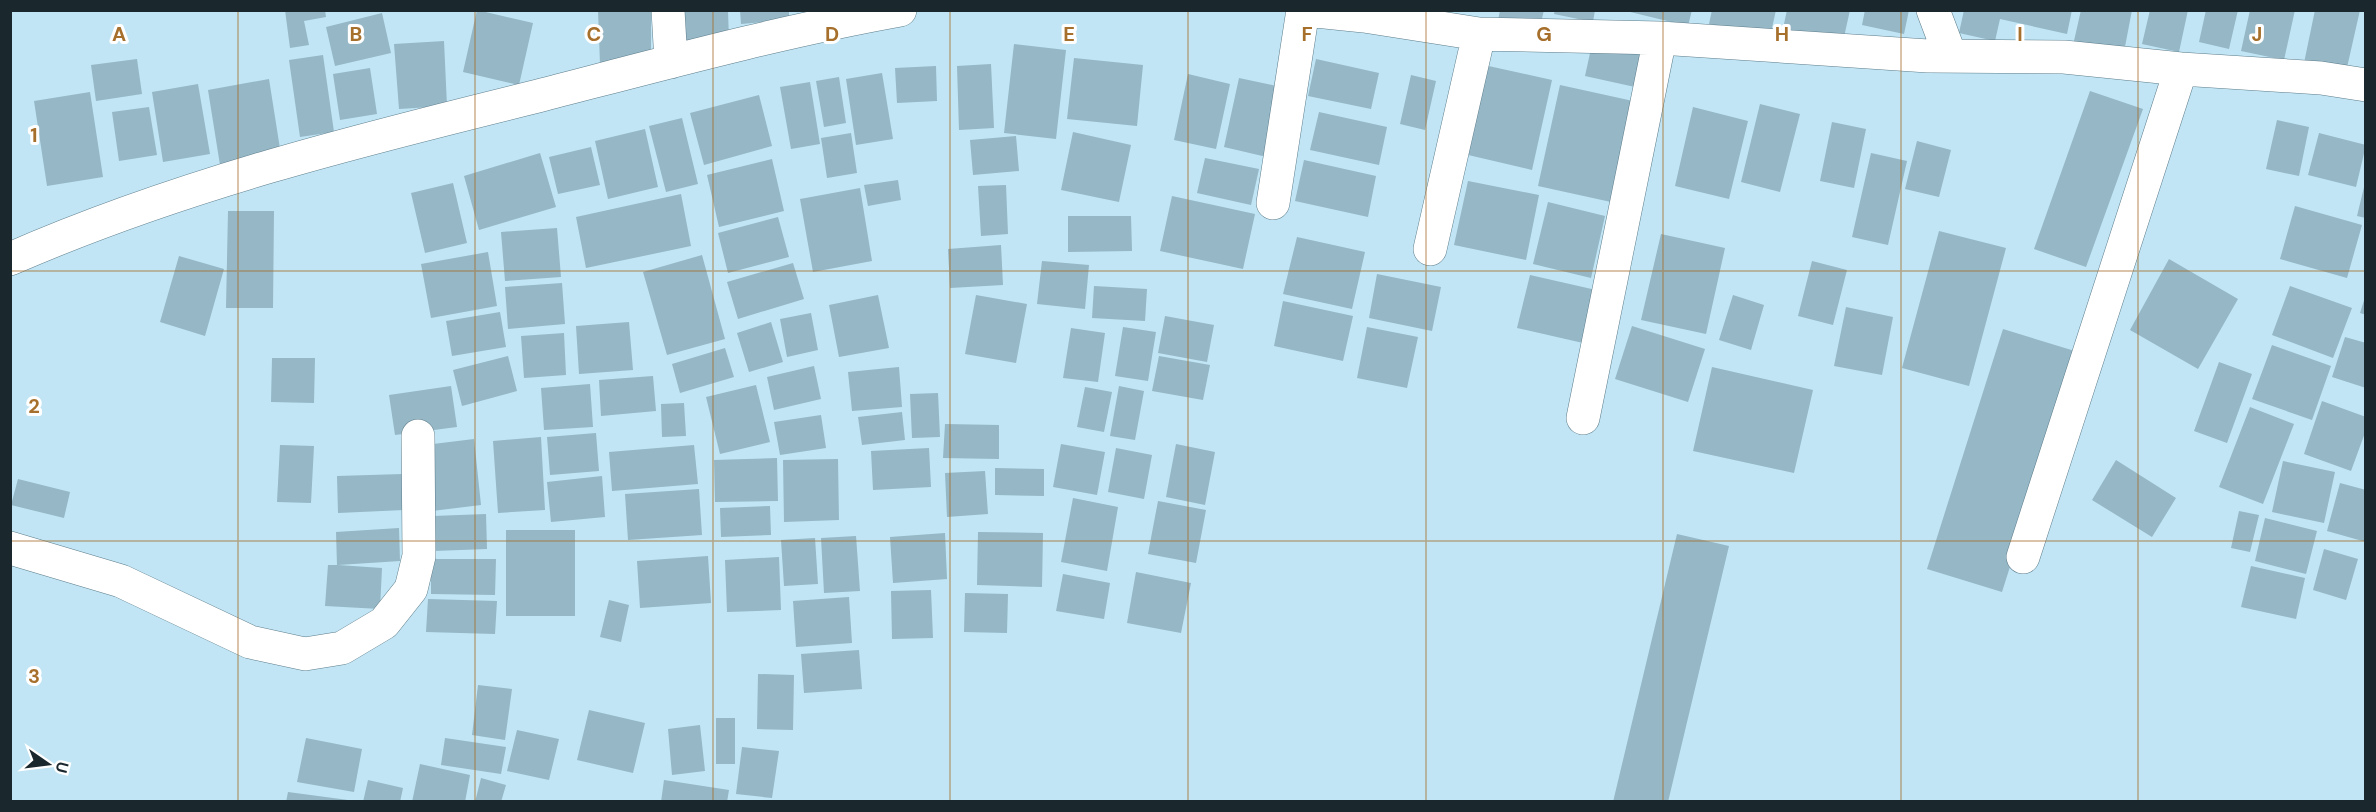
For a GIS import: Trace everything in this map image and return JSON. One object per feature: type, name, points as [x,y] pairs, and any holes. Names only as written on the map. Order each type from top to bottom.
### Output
[{"type":"street","points":[[668,10],[671,62]]},
{"type":"street","points":[[10,259],[75,231],[276,163],[671,62],[845,20],[900,10]]},
{"type":"street","points":[[1273,203],[1304,10],[1364,16],[1479,34],[1660,38],[1896,54],[2064,57],[2181,69],[2321,78],[2366,85]]},
{"type":"street","points":[[1933,10],[1950,55]]},
{"type":"street","points":[[1430,249],[1479,34]]},
{"type":"street","points":[[1582,418],[1660,38]]},
{"type":"street","points":[[2023,557],[2181,69]]},
{"type":"street","points":[[10,548],[121,581],[250,642],[305,654],[342,648],[384,624],[411,589],[419,556],[418,436]]},
{"type":"building","points":[[285,10],[325,10],[326,17],[304,21],[309,45],[290,48]]},
{"type":"building","points":[[477,10],[533,23],[519,85],[463,72]]},
{"type":"building","points":[[598,10],[651,10],[651,63],[600,64]]},
{"type":"building","points":[[675,10],[728,10],[729,42],[676,44]]},
{"type":"building","points":[[740,10],[789,10],[789,20],[741,24]]},
{"type":"building","points":[[1500,10],[1544,10],[1539,31],[1498,21]]},
{"type":"building","points":[[1555,10],[1595,10],[1593,22],[1554,14]]},
{"type":"building","points":[[1622,10],[1692,10],[1688,26]]},
{"type":"building","points":[[1712,10],[1776,10],[1770,37],[1709,24]]},
{"type":"building","points":[[1787,10],[1850,10],[1842,46],[1782,33]]},
{"type":"building","points":[[1865,10],[1909,10],[1904,34],[1862,25]]},
{"type":"building","points":[[1964,10],[2072,10],[2067,34],[2000,19],[1995,41],[1959,33]]},
{"type":"building","points":[[2081,10],[2132,10],[2124,52],[2074,41]]},
{"type":"building","points":[[2150,10],[2188,10],[2179,52],[2142,44]]},
{"type":"building","points":[[2206,10],[2238,10],[2229,49],[2199,42]]},
{"type":"building","points":[[2250,10],[2295,10],[2284,60],[2241,51]]},
{"type":"building","points":[[2315,10],[2360,10],[2346,72],[2304,63]]},
{"type":"building","points":[[382,13],[391,53],[335,66],[326,27]]},
{"type":"building","points":[[444,41],[447,106],[399,109],[394,44]]},
{"type":"building","points":[[1014,44],[1066,50],[1056,139],[1004,133]]},
{"type":"building","points":[[1592,44],[1641,55],[1635,87],[1585,76]]},
{"type":"building","points":[[323,55],[334,132],[300,137],[289,60]]},
{"type":"building","points":[[1074,58],[1143,65],[1137,126],[1067,119]]},
{"type":"building","points":[[137,59],[142,94],[96,101],[91,65]]},
{"type":"building","points":[[1316,59],[1379,73],[1371,109],[1308,96]]},
{"type":"building","points":[[991,64],[994,128],[959,130],[957,66]]},
{"type":"building","points":[[1484,65],[1552,80],[1532,170],[1464,154]]},
{"type":"building","points":[[936,66],[937,101],[897,103],[895,68]]},
{"type":"building","points":[[370,68],[377,114],[340,120],[333,74]]},
{"type":"building","points":[[882,73],[893,139],[856,145],[846,79]]},
{"type":"building","points":[[1188,74],[1230,84],[1216,149],[1174,140]]},
{"type":"building","points":[[1411,75],[1436,81],[1425,130],[1400,124]]},
{"type":"building","points":[[839,77],[846,123],[824,127],[816,81]]},
{"type":"building","points":[[1239,78],[1286,88],[1271,158],[1224,147]]},
{"type":"building","points":[[269,79],[281,155],[220,165],[208,90]]},
{"type":"building","points":[[810,82],[820,144],[791,149],[780,87]]},
{"type":"building","points":[[198,84],[210,154],[163,162],[152,92]]},
{"type":"building","points":[[1560,85],[1633,101],[1611,202],[1538,186]]},
{"type":"building","points":[[2090,91],[2143,109],[2086,267],[2034,249]]},
{"type":"building","points":[[90,92],[103,177],[47,186],[34,101]]},
{"type":"building","points":[[759,95],[772,146],[704,165],[690,113]]},
{"type":"building","points":[[1760,104],[1800,114],[1780,192],[1741,182]]},
{"type":"building","points":[[149,107],[157,155],[119,161],[112,112]]},
{"type":"building","points":[[1693,107],[1748,121],[1729,199],[1675,186]]},
{"type":"building","points":[[1319,112],[1387,127],[1379,165],[1310,150]]},
{"type":"building","points":[[682,118],[698,184],[666,192],[649,126]]},
{"type":"building","points":[[2277,120],[2309,127],[2299,176],[2266,169]]},
{"type":"building","points":[[1832,122],[1866,129],[1854,188],[1820,181]]},
{"type":"building","points":[[645,129],[658,187],[608,199],[595,141]]},
{"type":"building","points":[[1073,132],[1131,145],[1119,202],[1061,190]]},
{"type":"building","points":[[851,133],[857,173],[827,178],[821,138]]},
{"type":"building","points":[[2319,133],[2366,145],[2356,187],[2308,175]]},
{"type":"building","points":[[1016,136],[1019,171],[973,175],[970,140]]},
{"type":"building","points":[[1917,141],[1951,150],[1939,197],[1905,189]]},
{"type":"building","points":[[591,147],[600,185],[558,194],[549,157]]},
{"type":"building","points":[[540,153],[556,207],[479,230],[464,176]]},
{"type":"building","points":[[1871,153],[1907,161],[1888,245],[1852,237]]},
{"type":"building","points":[[1205,158],[1259,169],[1251,205],[1197,193]]},
{"type":"building","points":[[772,159],[784,211],[719,227],[707,175]]},
{"type":"building","points":[[1304,160],[1376,176],[1368,217],[1295,201]]},
{"type":"building","points":[[898,180],[901,200],[868,206],[864,185]]},
{"type":"building","points":[[1468,181],[1539,195],[1526,260],[1454,245]]},
{"type":"building","points":[[453,183],[467,243],[425,253],[411,193]]},
{"type":"building","points":[[2366,183],[2366,218],[2357,216]]},
{"type":"building","points":[[1006,185],[1008,234],[981,236],[978,186]]},
{"type":"building","points":[[860,188],[872,261],[813,272],[800,199]]},
{"type":"building","points":[[681,194],[691,246],[586,268],[576,217]]},
{"type":"building","points":[[1172,196],[1255,214],[1243,269],[1160,251]]},
{"type":"building","points":[[1548,202],[1605,216],[1591,278],[1533,264]]},
{"type":"building","points":[[2295,206],[2362,225],[2347,278],[2280,259]]},
{"type":"building","points":[[228,211],[274,211],[273,308],[226,308]]},
{"type":"building","points":[[1068,216],[1131,216],[1132,251],[1068,252]]},
{"type":"building","points":[[778,217],[789,257],[728,273],[718,233]]},
{"type":"building","points":[[557,228],[561,277],[505,281],[501,232]]},
{"type":"building","points":[[1939,231],[2006,248],[1969,386],[1902,368]]},
{"type":"building","points":[[1661,234],[1725,248],[1706,334],[1641,320]]},
{"type":"building","points":[[1297,237],[1365,252],[1352,309],[1283,294]]},
{"type":"building","points":[[1001,245],[1003,285],[950,288],[948,249]]},
{"type":"building","points":[[488,252],[497,306],[431,318],[421,264]]},
{"type":"building","points":[[702,255],[725,339],[667,355],[643,272]]},
{"type":"building","points":[[179,256],[224,269],[205,336],[160,322]]},
{"type":"building","points":[[2169,259],[2238,299],[2198,369],[2130,330]]},
{"type":"building","points":[[1042,261],[1089,265],[1085,309],[1037,304]]},
{"type":"building","points":[[1812,261],[1847,270],[1833,325],[1798,316]]},
{"type":"building","points":[[793,263],[804,299],[738,319],[727,282]]},
{"type":"building","points":[[1377,274],[1441,287],[1432,331],[1369,318]]},
{"type":"building","points":[[1530,275],[1596,290],[1583,343],[1517,328]]},
{"type":"building","points":[[562,283],[565,324],[508,329],[505,287]]},
{"type":"building","points":[[1094,286],[1147,289],[1145,321],[1092,318]]},
{"type":"building","points":[[2290,286],[2352,308],[2333,358],[2272,335]]},
{"type":"building","points":[[2366,294],[2366,315],[2360,313]]},
{"type":"building","points":[[878,295],[889,348],[839,357],[829,305]]},
{"type":"building","points":[[976,295],[1027,304],[1016,363],[965,354]]},
{"type":"building","points":[[1733,295],[1764,305],[1751,350],[1719,340]]},
{"type":"building","points":[[1283,301],[1353,316],[1343,361],[1274,346]]},
{"type":"building","points":[[1846,307],[1893,317],[1882,375],[1834,366]]},
{"type":"building","points":[[500,312],[506,347],[452,356],[446,321]]},
{"type":"building","points":[[811,313],[818,350],[787,357],[780,319]]},
{"type":"building","points":[[1165,316],[1214,325],[1207,362],[1158,353]]},
{"type":"building","points":[[629,322],[633,370],[579,374],[576,326]]},
{"type":"building","points":[[771,322],[783,362],[749,372],[737,333]]},
{"type":"building","points":[[1632,326],[1705,349],[1688,402],[1615,379]]},
{"type":"building","points":[[1123,327],[1156,332],[1148,381],[1115,376]]},
{"type":"building","points":[[1367,327],[1418,337],[1407,388],[1357,378]]},
{"type":"building","points":[[1071,328],[1105,333],[1098,382],[1063,378]]},
{"type":"building","points":[[2003,329],[2078,352],[2002,592],[1927,569]]},
{"type":"building","points":[[564,333],[566,375],[524,378],[521,336]]},
{"type":"building","points":[[2345,337],[2366,343],[2366,388],[2332,377]]},
{"type":"building","points":[[2272,345],[2331,366],[2312,420],[2252,399]]},
{"type":"building","points":[[725,348],[734,377],[680,393],[672,364]]},
{"type":"building","points":[[508,356],[517,391],[462,406],[453,370]]},
{"type":"building","points":[[1159,356],[1210,365],[1203,400],[1152,391]]},
{"type":"building","points":[[272,358],[315,358],[314,403],[271,402]]},
{"type":"building","points":[[2219,362],[2252,374],[2227,443],[2194,431]]},
{"type":"building","points":[[814,366],[821,399],[774,410],[767,377]]},
{"type":"building","points":[[899,367],[902,407],[852,411],[848,372]]},
{"type":"building","points":[[1712,367],[1813,390],[1794,473],[1693,451]]},
{"type":"building","points":[[653,376],[656,411],[601,416],[599,380]]},
{"type":"building","points":[[590,384],[593,427],[544,430],[541,388]]},
{"type":"building","points":[[756,385],[770,442],[720,454],[706,397]]},
{"type":"building","points":[[451,386],[457,427],[395,435],[389,395]]},
{"type":"building","points":[[1119,386],[1144,391],[1135,440],[1110,436]]},
{"type":"building","points":[[1085,387],[1112,392],[1104,432],[1077,427]]},
{"type":"building","points":[[938,393],[940,437],[912,438],[910,394]]},
{"type":"building","points":[[2322,401],[2366,417],[2366,430],[2351,471],[2304,454]]},
{"type":"building","points":[[684,403],[686,436],[662,437],[661,404]]},
{"type":"building","points":[[2250,407],[2294,424],[2263,504],[2219,487]]},
{"type":"building","points":[[902,412],[905,440],[862,445],[858,417]]},
{"type":"building","points":[[821,415],[826,448],[780,455],[774,422]]},
{"type":"building","points":[[945,424],[999,425],[999,459],[943,458]]},
{"type":"building","points":[[596,433],[599,471],[550,475],[547,437]]},
{"type":"building","points":[[541,437],[545,510],[498,513],[493,441]]},
{"type":"building","points":[[474,439],[481,505],[432,511],[425,445]]},
{"type":"building","points":[[1061,444],[1105,452],[1097,495],[1053,487]]},
{"type":"building","points":[[1176,444],[1215,452],[1205,505],[1166,497]]},
{"type":"building","points":[[280,445],[314,446],[311,503],[277,502]]},
{"type":"building","points":[[694,445],[698,484],[612,491],[609,452]]},
{"type":"building","points":[[929,448],[931,487],[873,490],[871,451]]},
{"type":"building","points":[[1116,448],[1152,455],[1144,499],[1108,492]]},
{"type":"building","points":[[777,458],[778,501],[715,502],[714,460]]},
{"type":"building","points":[[838,459],[839,520],[784,522],[783,460]]},
{"type":"building","points":[[2116,460],[2176,498],[2152,537],[2092,500]]},
{"type":"building","points":[[2283,461],[2335,472],[2324,523],[2272,512]]},
{"type":"building","points":[[995,468],[1044,469],[1044,496],[995,495]]},
{"type":"building","points":[[985,471],[988,514],[947,517],[945,473]]},
{"type":"building","points":[[403,474],[404,510],[338,513],[337,476]]},
{"type":"building","points":[[602,476],[605,517],[551,522],[547,482]]},
{"type":"building","points":[[18,479],[70,492],[64,518],[11,505]]},
{"type":"building","points":[[2340,483],[2366,490],[2366,542],[2327,531]]},
{"type":"building","points":[[699,489],[702,535],[628,540],[625,494]]},
{"type":"building","points":[[1073,498],[1118,507],[1107,571],[1061,562]]},
{"type":"building","points":[[1158,501],[1206,510],[1196,563],[1148,554]]},
{"type":"building","points":[[770,506],[771,535],[721,537],[720,508]]},
{"type":"building","points":[[2239,511],[2259,515],[2250,552],[2231,548]]},
{"type":"building","points":[[486,514],[487,549],[434,551],[433,516]]},
{"type":"building","points":[[2265,518],[2317,531],[2306,574],[2255,561]]},
{"type":"building","points":[[399,528],[400,561],[338,565],[382,568],[380,609],[325,606],[328,565],[337,565],[336,532]]},
{"type":"building","points":[[506,530],[575,530],[575,616],[506,616]]},
{"type":"building","points":[[978,532],[1043,533],[1042,587],[977,585]]},
{"type":"building","points":[[945,533],[947,579],[893,583],[890,537]]},
{"type":"building","points":[[1677,534],[1729,546],[1668,802],[1613,802]]},
{"type":"building","points":[[856,536],[860,591],[824,593],[821,538]]},
{"type":"building","points":[[815,538],[818,584],[784,586],[781,540]]},
{"type":"building","points":[[2324,549],[2358,559],[2346,600],[2313,590]]},
{"type":"building","points":[[708,556],[711,603],[640,608],[637,561]]},
{"type":"building","points":[[779,557],[781,610],[727,612],[725,560]]},
{"type":"building","points":[[431,559],[496,559],[495,595],[431,594]]},
{"type":"building","points":[[2251,566],[2305,578],[2296,619],[2241,607]]},
{"type":"building","points":[[1136,572],[1191,583],[1181,633],[1127,623]]},
{"type":"building","points":[[1063,574],[1110,583],[1104,619],[1056,611]]},
{"type":"building","points":[[931,590],[933,638],[892,639],[891,591]]},
{"type":"building","points":[[965,593],[1008,594],[1007,633],[964,632]]},
{"type":"building","points":[[849,597],[852,643],[796,647],[793,601]]},
{"type":"building","points":[[428,599],[497,601],[495,634],[426,632]]},
{"type":"building","points":[[609,600],[629,605],[621,642],[600,637]]},
{"type":"building","points":[[859,650],[862,689],[804,693],[801,654]]},
{"type":"building","points":[[758,674],[794,675],[793,730],[757,729]]},
{"type":"building","points":[[478,685],[512,689],[505,740],[472,735]]},
{"type":"building","points":[[589,710],[645,723],[633,773],[577,760]]},
{"type":"building","points":[[716,718],[735,718],[735,764],[716,764]]},
{"type":"building","points":[[700,725],[705,771],[672,775],[668,729]]},
{"type":"building","points":[[517,730],[559,739],[549,780],[507,771]]},
{"type":"building","points":[[306,738],[362,749],[354,792],[297,782]]},
{"type":"building","points":[[445,738],[506,747],[501,774],[441,765]]},
{"type":"building","points":[[742,747],[779,751],[772,798],[736,794]]},
{"type":"building","points":[[420,764],[470,775],[465,802],[412,802]]},
{"type":"building","points":[[481,778],[506,785],[501,802],[475,802]]},
{"type":"building","points":[[368,780],[403,788],[400,802],[363,802]]},
{"type":"building","points":[[664,780],[729,790],[727,802],[661,802]]},
{"type":"building","points":[[288,792],[348,800],[348,802],[286,802]]}]
